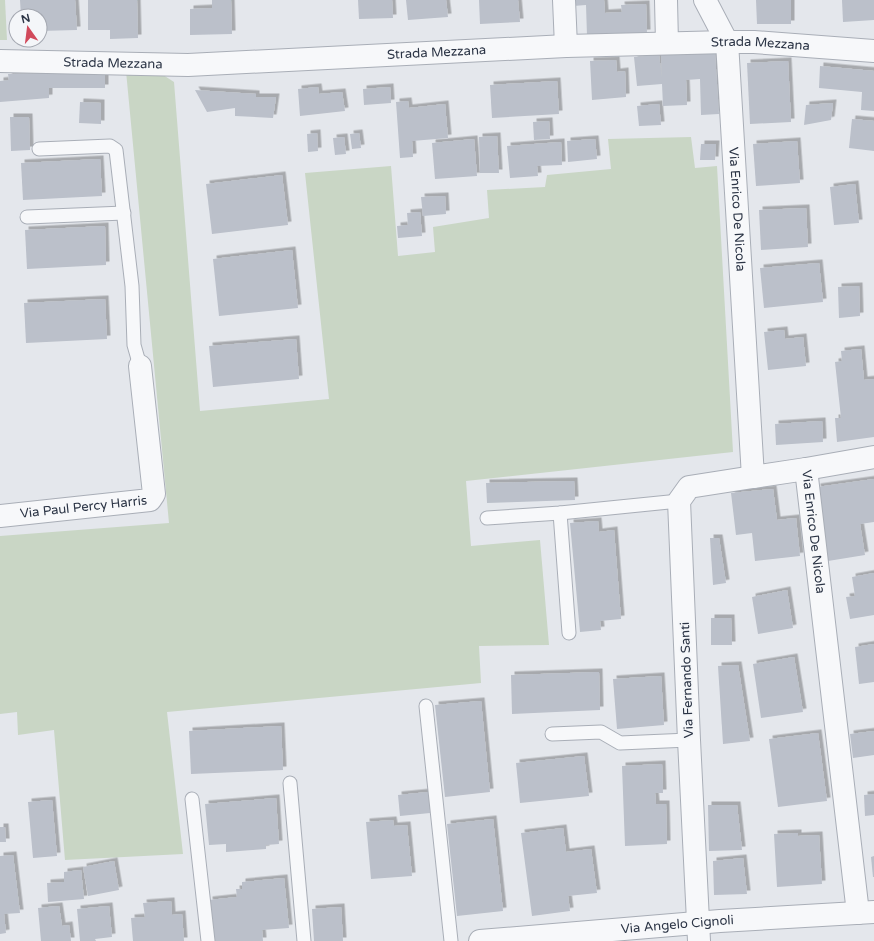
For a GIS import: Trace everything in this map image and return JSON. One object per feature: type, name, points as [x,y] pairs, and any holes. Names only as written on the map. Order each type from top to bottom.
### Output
[{"type":"street","points":[[564,0],[566,46]]},
{"type":"street","points":[[666,0],[667,43]]},
{"type":"street","points":[[706,0],[727,42]]},
{"type":"street","name":"Strada Mezzana","points":[[0,61],[188,65],[566,46],[727,42],[754,42],[874,51]]},
{"type":"street","name":"Via Enrico De Nicola","points":[[727,42],[753,478],[806,469],[866,912]]},
{"type":"street","name":"Via Paul Percy Harris","points":[[0,516],[150,500],[154,494],[140,366]]},
{"type":"street","points":[[806,469],[874,457]]},
{"type":"street","points":[[679,501],[689,487],[753,478]]},
{"type":"street","name":"Via Fernando Santi","points":[[679,501],[699,932]]},
{"type":"street","name":"Via Angelo Cignoli","points":[[480,941],[699,932],[866,912]]},
{"type":"lane","points":[[40,149],[110,146],[116,150],[132,286],[134,345],[140,366]]},
{"type":"lane","points":[[27,217],[124,213]]},
{"type":"lane","points":[[487,518],[560,513],[679,501]]},
{"type":"lane","points":[[560,513],[569,633]]},
{"type":"lane","points":[[426,706],[451,941]]},
{"type":"lane","points":[[552,734],[601,732],[620,743],[689,740]]},
{"type":"lane","points":[[290,784],[304,941]]},
{"type":"lane","points":[[192,799],[208,941]]},
{"type":"green space","points":[[0,0],[5,0],[7,40],[0,40]]},
{"type":"green space","points":[[126,71],[160,73],[174,82],[200,411],[329,399],[305,173],[391,166],[398,256],[435,252],[433,227],[489,218],[487,190],[545,187],[547,175],[611,169],[608,139],[691,137],[695,168],[717,166],[733,452],[466,481],[471,546],[540,540],[549,645],[479,646],[481,683],[167,712],[183,854],[65,860],[54,730],[18,735],[17,712],[0,714],[0,536],[169,523]]},
{"type":"building","points":[[20,0],[75,0],[77,30],[48,31],[48,8],[20,8]]},
{"type":"building","points":[[88,0],[137,0],[138,38],[110,39],[110,30],[88,30]]},
{"type":"building","points":[[212,0],[231,0],[232,34],[190,35],[190,9],[212,8]]},
{"type":"building","points":[[358,0],[392,0],[393,18],[359,19]]},
{"type":"building","points":[[406,0],[446,0],[448,17],[408,20]]},
{"type":"building","points":[[479,0],[518,0],[520,22],[480,24]]},
{"type":"building","points":[[573,0],[604,0],[605,13],[622,12],[621,5],[646,4],[647,33],[587,36],[586,5],[573,6]]},
{"type":"building","points":[[756,0],[791,0],[791,24],[757,24]]},
{"type":"building","points":[[842,0],[874,0],[874,20],[843,22]]},
{"type":"building","points":[[715,53],[719,114],[701,115],[700,79],[686,80],[687,105],[663,106],[662,84],[637,86],[634,57],[659,55],[662,78],[661,55]]},
{"type":"building","points":[[616,60],[617,72],[625,71],[626,97],[592,100],[590,61]]},
{"type":"building","points":[[788,61],[791,122],[750,124],[747,63]]},
{"type":"building","points":[[820,66],[874,71],[874,111],[861,110],[862,92],[819,88]]},
{"type":"building","points":[[105,73],[105,88],[49,88],[49,98],[0,102],[0,81],[9,80],[8,74]]},
{"type":"building","points":[[557,81],[559,114],[492,118],[490,85]]},
{"type":"building","points":[[318,87],[319,94],[342,92],[345,111],[300,116],[298,89]]},
{"type":"building","points":[[390,87],[391,103],[364,105],[363,89]]},
{"type":"building","points":[[195,90],[256,94],[256,97],[276,97],[273,118],[235,116],[235,108],[207,112]]},
{"type":"building","points":[[408,101],[409,108],[445,104],[448,138],[412,141],[413,157],[400,158],[396,102]]},
{"type":"building","points":[[80,102],[101,103],[101,124],[79,123]]},
{"type":"building","points":[[833,103],[831,120],[804,125],[806,105]]},
{"type":"building","points":[[659,104],[661,125],[639,126],[637,106]]},
{"type":"building","points":[[10,117],[29,117],[30,150],[11,151]]},
{"type":"building","points":[[852,119],[874,121],[874,151],[849,148]]},
{"type":"building","points":[[549,121],[550,139],[534,140],[533,122]]},
{"type":"building","points":[[317,133],[318,151],[308,152],[307,134]]},
{"type":"building","points":[[359,133],[361,148],[352,149],[350,134]]},
{"type":"building","points":[[497,136],[499,173],[480,173],[479,137]]},
{"type":"building","points":[[344,137],[346,154],[335,155],[333,138]]},
{"type":"building","points":[[474,139],[477,176],[435,179],[432,143]]},
{"type":"building","points":[[595,139],[597,159],[568,162],[567,141]]},
{"type":"building","points":[[797,141],[800,183],[756,186],[753,144]]},
{"type":"building","points":[[561,142],[562,165],[537,166],[538,176],[510,178],[507,146]]},
{"type":"building","points":[[701,144],[716,144],[715,160],[700,160]]},
{"type":"building","points":[[100,159],[102,196],[23,200],[21,163]]},
{"type":"building","points":[[282,175],[288,225],[212,234],[206,184]]},
{"type":"building","points":[[855,184],[859,223],[834,225],[830,187]]},
{"type":"building","points":[[445,196],[446,214],[423,216],[421,197]]},
{"type":"building","points":[[806,208],[808,247],[761,250],[759,210]]},
{"type":"building","points":[[420,212],[422,236],[398,238],[397,226],[408,225],[407,213]]},
{"type":"building","points":[[105,226],[106,265],[27,269],[25,230]]},
{"type":"building","points":[[292,250],[298,308],[219,316],[213,259]]},
{"type":"building","points":[[819,263],[823,302],[764,308],[760,268]]},
{"type":"building","points":[[859,286],[860,316],[839,318],[838,287]]},
{"type":"building","points":[[105,299],[107,339],[26,343],[24,303]]},
{"type":"building","points":[[784,330],[785,339],[803,337],[806,366],[768,370],[764,332]]},
{"type":"building","points":[[296,339],[299,379],[213,387],[209,346]]},
{"type":"building","points":[[861,349],[864,380],[874,379],[874,437],[837,442],[835,418],[841,418],[835,362],[842,361],[841,351]]},
{"type":"building","points":[[822,421],[823,442],[776,445],[775,424]]},
{"type":"building","points":[[874,479],[874,522],[860,524],[865,555],[828,561],[817,487]]},
{"type":"building","points":[[574,481],[575,500],[487,503],[486,483]]},
{"type":"building","points":[[773,489],[777,520],[796,518],[800,556],[755,561],[752,533],[736,535],[731,493]]},
{"type":"building","points":[[598,521],[599,532],[614,530],[621,619],[600,621],[601,630],[580,632],[570,523]]},
{"type":"building","points":[[710,538],[719,538],[726,583],[713,585]]},
{"type":"building","points":[[874,573],[874,615],[850,619],[846,597],[855,596],[852,577]]},
{"type":"building","points":[[787,590],[793,628],[758,634],[752,597]]},
{"type":"building","points":[[711,618],[731,618],[732,645],[711,645]]},
{"type":"building","points":[[874,644],[874,682],[859,684],[855,647]]},
{"type":"building","points":[[794,657],[803,712],[761,718],[753,664]]},
{"type":"building","points":[[738,665],[750,741],[723,744],[718,666]]},
{"type":"building","points":[[599,672],[600,710],[512,714],[511,675]]},
{"type":"building","points":[[661,676],[664,725],[617,729],[613,679]]},
{"type":"building","points":[[481,701],[490,792],[445,797],[435,705]]},
{"type":"building","points":[[281,726],[283,770],[191,774],[189,731]]},
{"type":"building","points":[[874,731],[874,755],[853,758],[850,734]]},
{"type":"building","points":[[818,733],[827,801],[778,807],[769,739]]},
{"type":"building","points":[[584,756],[589,796],[520,803],[516,763]]},
{"type":"building","points":[[662,764],[663,793],[655,793],[656,804],[666,804],[667,844],[625,846],[622,766]]},
{"type":"building","points":[[428,792],[430,813],[400,816],[398,795]]},
{"type":"building","points":[[874,794],[874,815],[865,816],[864,795]]},
{"type":"building","points":[[276,798],[279,844],[266,845],[266,849],[226,852],[226,844],[209,845],[205,804]]},
{"type":"building","points":[[52,800],[57,856],[33,858],[28,802]]},
{"type":"building","points":[[708,805],[737,805],[742,850],[709,851]]},
{"type":"building","points":[[493,819],[503,911],[457,916],[447,824]]},
{"type":"building","points":[[393,820],[394,826],[407,825],[412,876],[371,879],[366,822]]},
{"type":"building","points":[[0,827],[5,827],[6,842],[0,842]]},
{"type":"building","points":[[563,828],[566,852],[591,849],[597,893],[568,896],[570,911],[532,916],[521,833]]},
{"type":"building","points":[[798,833],[798,836],[819,835],[822,884],[777,887],[774,834]]},
{"type":"building","points":[[13,855],[20,913],[4,914],[6,933],[0,934],[0,856]]},
{"type":"building","points":[[874,856],[874,877],[873,877],[871,857]]},
{"type":"building","points":[[743,858],[747,894],[714,895],[713,861]]},
{"type":"building","points":[[114,861],[119,890],[88,896],[83,867]]},
{"type":"building","points":[[81,870],[84,899],[48,902],[47,883],[64,882],[64,872]]},
{"type":"building","points":[[284,878],[289,928],[262,930],[263,941],[213,941],[209,900],[237,897],[236,889],[242,889],[242,882]]},
{"type":"building","points":[[171,901],[172,915],[182,914],[184,941],[133,941],[131,918],[145,917],[143,903]]},
{"type":"building","points":[[59,906],[62,926],[69,925],[71,941],[41,941],[38,908]]},
{"type":"building","points":[[109,906],[112,937],[95,939],[96,941],[80,941],[77,909]]},
{"type":"building","points":[[341,907],[343,941],[314,941],[312,909]]}]
